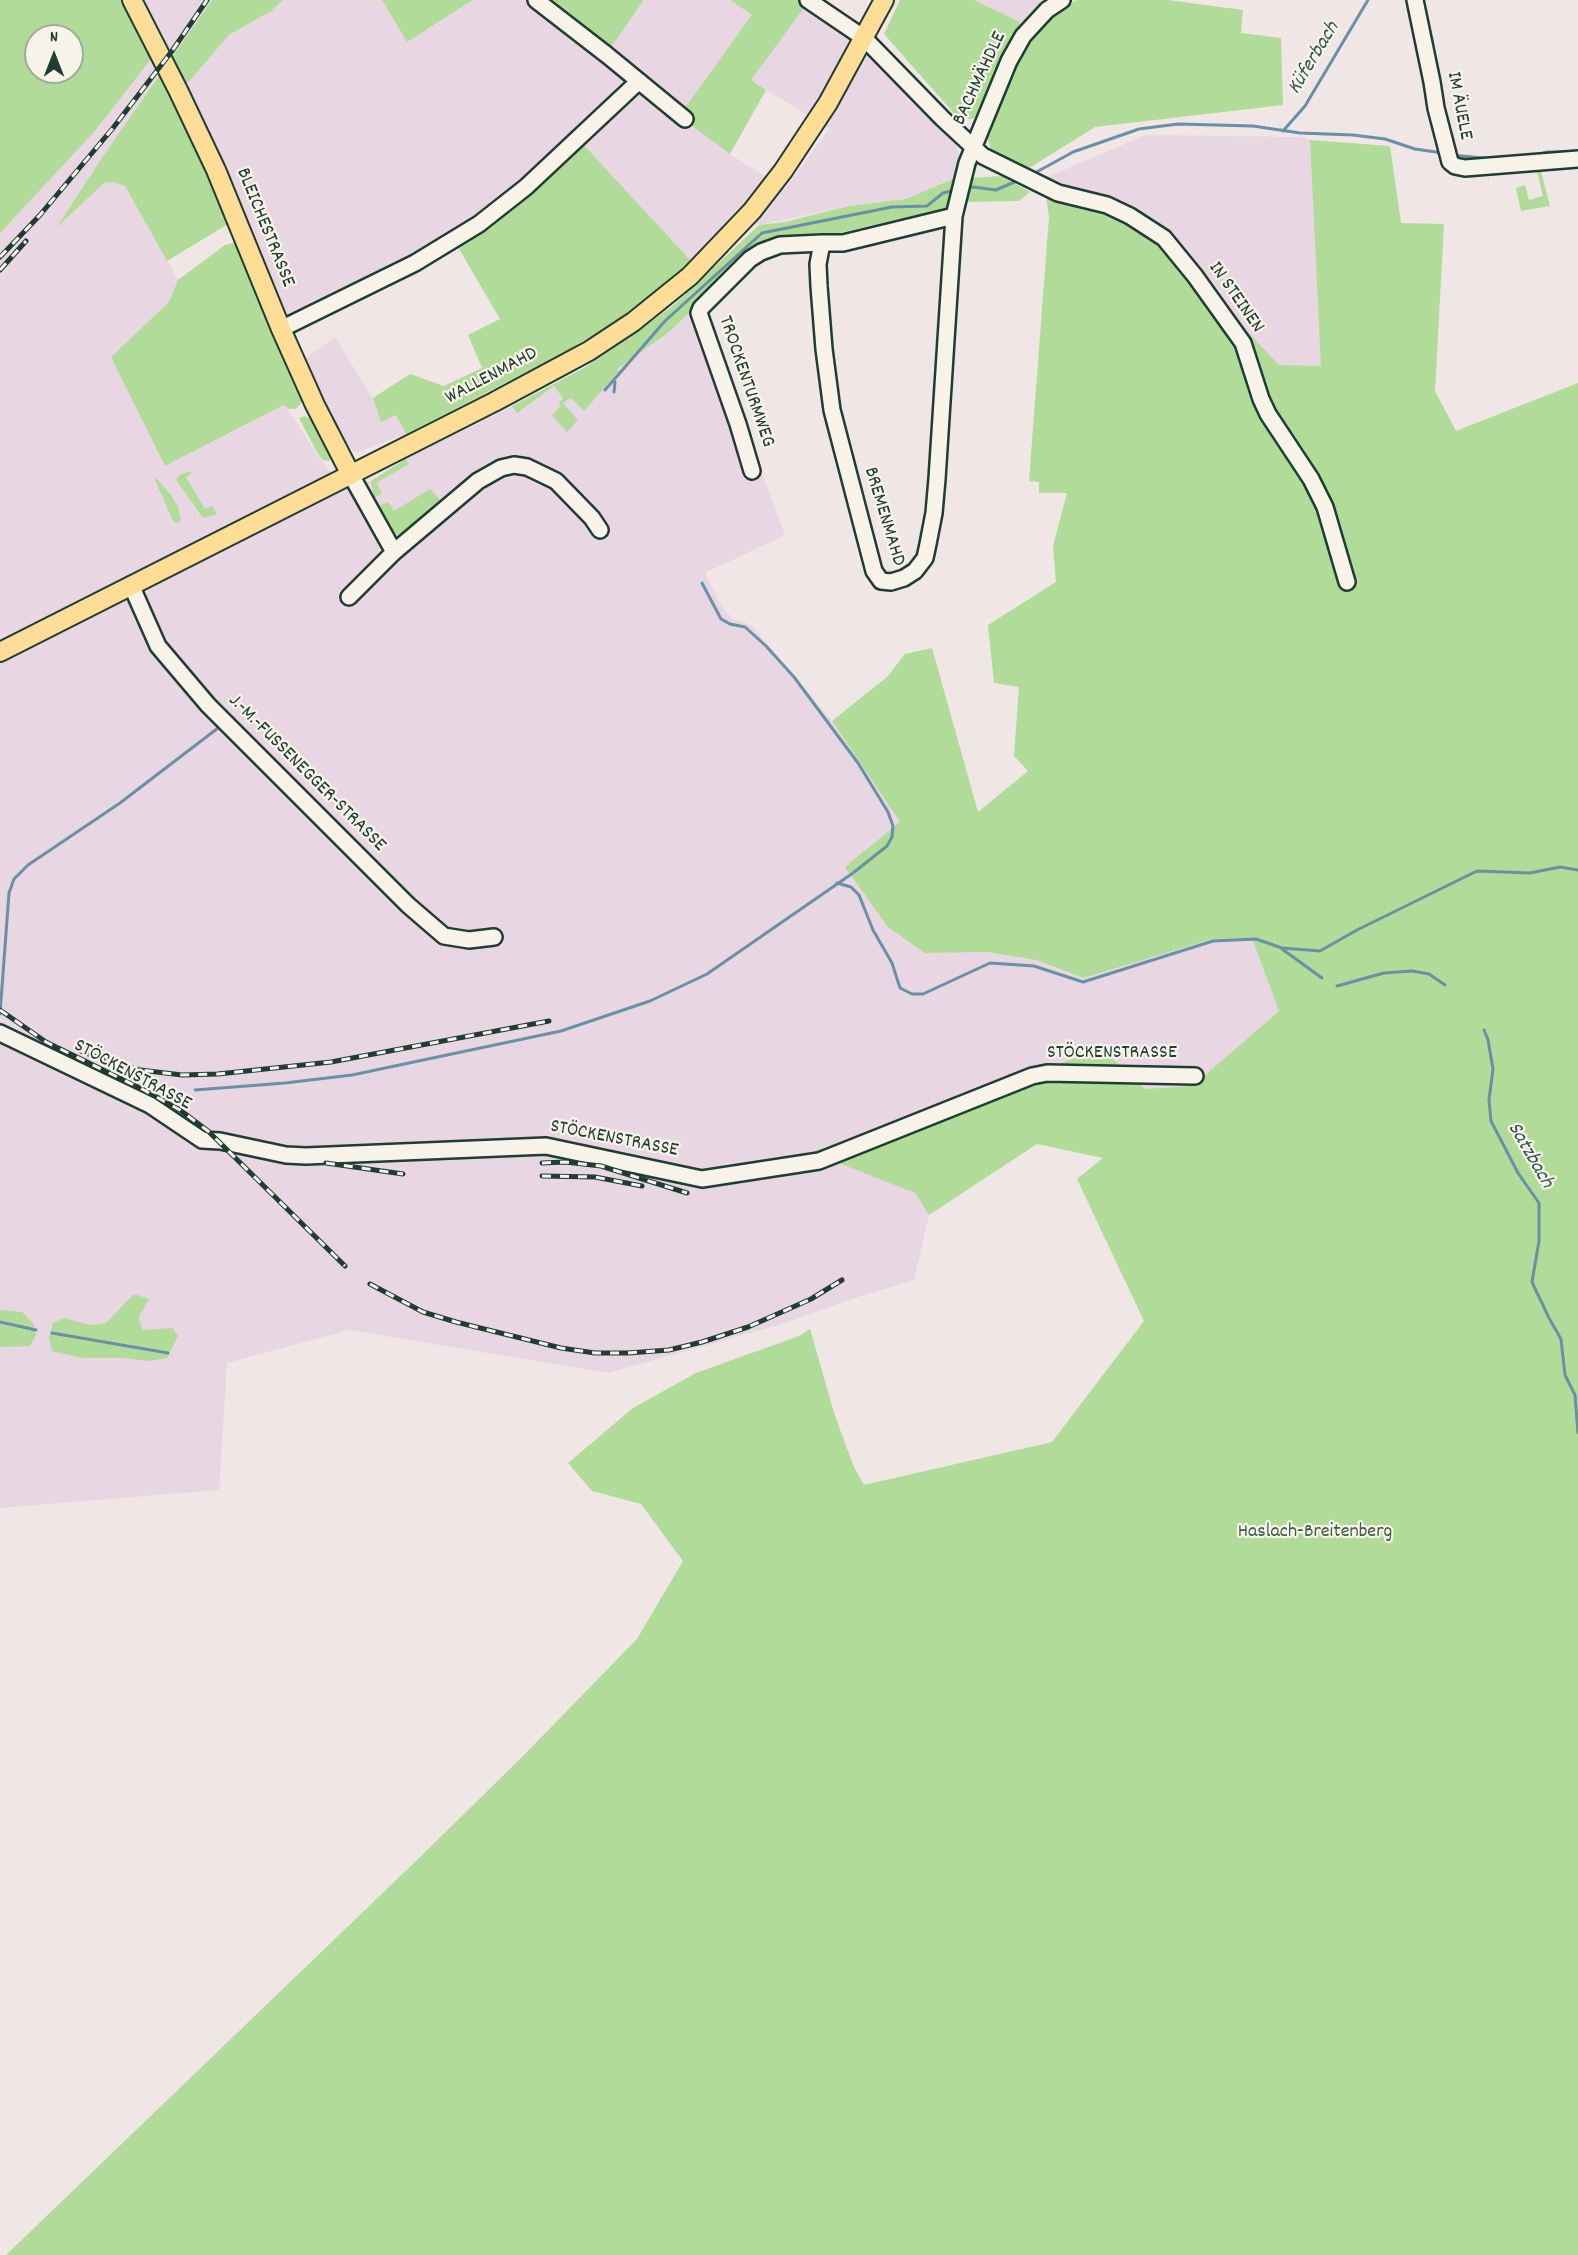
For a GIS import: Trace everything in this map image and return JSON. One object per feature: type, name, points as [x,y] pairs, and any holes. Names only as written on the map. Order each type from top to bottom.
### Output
[{"type":"main road","name":"BLEICHESTRASSE","points":[[132,0],[216,170],[281,329],[321,417],[351,475]]},
{"type":"main road","name":"WALLENMAHD","points":[[0,652],[494,402],[614,336],[673,292],[740,225],[777,178],[833,95],[884,0]]},
{"type":"street","points":[[536,0],[685,119]]},
{"type":"street","name":"BACHMÄHDLE","points":[[808,0],[864,38],[973,146],[1009,61],[1023,36],[1047,10],[1062,0]]},
{"type":"street","name":"IM ÄUELE","points":[[1415,0],[1443,144],[1448,159],[1455,166],[1465,168],[1578,159]]},
{"type":"street","points":[[281,329],[415,264],[479,224],[526,187],[639,81]]},
{"type":"street","name":"IN STEINEN","points":[[973,146],[983,156],[1036,183],[1058,193],[1107,205],[1139,221],[1164,238],[1195,276],[1243,343],[1268,414],[1311,479],[1325,507],[1347,582]]},
{"type":"street","name":"BREMENMAHD","points":[[822,243],[818,264],[819,286],[831,410],[874,571],[881,581],[891,582],[915,571],[925,558],[934,513],[954,216],[973,146]]},
{"type":"street","points":[[822,243],[843,243],[954,216]]},
{"type":"street","name":"TROCKENTURMWEG","points":[[752,471],[699,313],[701,308],[742,267],[761,252],[780,244],[822,243]]},
{"type":"street","points":[[349,597],[394,552],[478,481],[501,468],[514,465],[527,467],[556,482],[592,518],[600,530]]},
{"type":"street","points":[[351,475],[394,552]]},
{"type":"street","name":"J.-M.-FUSSENEGGER-STRASSE","points":[[131,585],[158,646],[208,705],[408,905],[444,936],[469,940],[494,937]]},
{"type":"street","name":"STÖCKENSTRASSE","points":[[1,1034],[150,1105],[201,1140],[220,1141],[286,1155],[306,1156],[546,1146],[702,1179],[819,1161],[1032,1076],[1047,1073],[1195,1076]]},
{"type":"shaded area","points":[[128,0],[212,0],[103,156],[59,224],[104,183],[113,182],[125,186],[178,280],[169,302],[111,358],[172,463],[285,405],[326,468],[350,486],[370,481],[406,459],[561,382],[603,356],[669,332],[699,304],[785,535],[705,573],[720,604],[732,618],[753,627],[832,721],[900,822],[925,953],[987,952],[1036,960],[1084,978],[1212,939],[1252,937],[1279,1011],[1193,1085],[1145,1089],[1101,1048],[905,1123],[812,1152],[916,1193],[929,1215],[914,1280],[782,1324],[608,1373],[349,1330],[227,1363],[219,1490],[0,1508],[0,233],[95,131],[155,54]]},
{"type":"shaded area","points":[[283,0],[382,0],[407,42],[473,0],[549,0],[610,47],[645,0],[730,0],[752,15],[725,151],[785,189],[829,129],[751,80],[807,4],[869,50],[957,146],[960,159],[955,178],[906,199],[849,206],[759,225],[733,217],[692,262],[580,141],[503,215],[458,247],[289,330],[179,93],[229,35],[271,11]]},
{"type":"shaded area","points":[[974,0],[1077,0],[1062,7],[1033,34],[1022,29],[1018,21]]},
{"type":"shaded area","points":[[1146,135],[1300,137],[1310,140],[1322,366],[1279,365],[1155,234],[1046,194],[1047,177]]},
{"type":"shaded area","points":[[335,337],[373,399],[381,421],[396,415],[406,434],[355,453],[348,445],[304,360]]},
{"type":"green space","points":[[0,0],[128,0],[155,54],[95,131],[0,233]]},
{"type":"green space","points":[[212,0],[283,0],[271,11],[229,35],[179,93],[233,221],[167,261],[125,186],[113,182],[104,183],[57,227],[103,156]]},
{"type":"green space","points":[[382,0],[473,0],[407,42]]},
{"type":"green space","points":[[549,0],[644,0],[611,47]]},
{"type":"green space","points":[[730,0],[801,0],[807,4],[751,80],[766,90],[730,154],[679,116],[752,15]]},
{"type":"green space","points":[[900,0],[974,0],[1018,21],[1022,29],[977,116],[972,119],[959,119],[884,34]]},
{"type":"green space","points":[[1077,0],[1168,0],[1243,10],[1241,33],[1281,38],[1283,105],[1095,127],[1026,170],[991,149],[987,136],[1023,49],[1033,34],[1050,18],[1063,7]]},
{"type":"green space","name":"Haslach-Breitenberg","points":[[1310,140],[1390,146],[1401,223],[1444,224],[1435,391],[1456,431],[1578,383],[1578,2255],[6,2255],[415,1862],[637,1639],[683,1561],[641,1504],[592,1491],[568,1463],[633,1408],[696,1373],[799,1336],[810,1329],[835,1416],[854,1467],[864,1485],[1052,1442],[1144,1321],[1077,1179],[1103,1158],[1037,1144],[929,1215],[915,1193],[811,1152],[905,1123],[1101,1048],[1145,1089],[1187,1086],[1205,1075],[1279,1011],[1252,938],[1212,939],[1084,978],[1036,960],[987,952],[925,953],[888,927],[845,867],[900,822],[832,721],[887,677],[905,654],[932,648],[978,812],[1028,771],[1014,756],[1019,687],[994,683],[988,625],[1056,582],[1053,546],[1067,493],[1039,493],[1039,482],[1029,481],[1049,217],[1046,194],[1109,209],[1155,234],[1279,365],[1321,366]]},
{"type":"green space","points":[[580,141],[692,262],[622,317],[567,351],[406,434],[396,415],[381,422],[373,398],[410,374],[444,386],[482,368],[468,335],[500,319],[458,247],[503,215]]},
{"type":"green space","points":[[1540,167],[1550,206],[1521,211],[1516,188],[1525,185],[1529,200],[1543,196],[1536,168]]},
{"type":"green space","points":[[1001,176],[1030,192],[1019,201],[966,202],[972,178]]},
{"type":"green space","points":[[955,178],[945,211],[916,215],[753,253],[669,332],[617,369],[619,371],[584,411],[571,398],[563,403],[578,420],[567,432],[552,415],[561,406],[559,403],[563,398],[554,386],[517,413],[512,406],[584,368],[636,333],[675,304],[759,225],[785,222],[849,206],[906,199]]},
{"type":"green space","points":[[234,243],[240,247],[300,392],[302,402],[296,409],[289,409],[284,405],[165,466],[111,357],[169,302],[178,280],[225,245]]},
{"type":"green space","points":[[305,416],[313,421],[331,457],[329,461],[323,460],[318,454],[299,418]]},
{"type":"green space","points":[[406,459],[409,464],[376,483],[382,493],[374,498],[371,481]]},
{"type":"green space","points":[[190,471],[192,473],[186,477],[205,509],[212,506],[217,514],[203,518],[176,480],[178,476]]},
{"type":"green space","points":[[153,475],[171,495],[178,507],[181,521],[176,523],[173,521]]},
{"type":"green space","points":[[430,489],[442,502],[405,533],[396,534],[379,506],[388,502],[394,511]]},
{"type":"green space","points":[[134,1294],[149,1299],[138,1318],[143,1330],[172,1328],[178,1336],[167,1358],[149,1361],[82,1358],[52,1351],[49,1338],[53,1323],[64,1318],[90,1325],[106,1323]]},
{"type":"green space","points":[[0,1310],[22,1312],[33,1323],[36,1335],[30,1346],[0,1347]]},
{"type":"waterway","name":"Küferbach","points":[[1283,131],[1305,106],[1368,0]]},
{"type":"waterway","points":[[1033,174],[1073,152],[1139,129],[1178,124],[1253,126],[1300,133],[1353,135],[1385,139],[1415,149],[1443,153]]},
{"type":"waterway","points":[[1535,156],[1547,152],[1573,152]]},
{"type":"waterway","points":[[1452,155],[1493,159]]},
{"type":"waterway","points":[[965,188],[996,190],[1019,180]]},
{"type":"waterway","points":[[605,390],[665,321],[762,233],[892,207],[927,206],[943,193],[955,190]]},
{"type":"waterway","points":[[614,392],[615,382]]},
{"type":"waterway","points":[[195,1090],[352,1075],[561,1031],[650,1001],[707,974],[853,873],[887,846],[892,837],[893,826],[888,812],[858,763],[794,677],[766,646],[745,627],[730,624],[721,619],[702,583]]},
{"type":"waterway","points":[[0,1014],[9,893],[14,879],[28,865],[120,803],[218,728]]},
{"type":"waterway","points":[[837,883],[851,887],[859,895],[873,930],[892,963],[900,988],[912,994],[923,994],[990,963],[1034,966],[1083,982],[1213,941],[1256,939],[1282,948],[1320,951],[1357,930],[1477,871],[1530,873],[1560,867],[1578,870]]},
{"type":"waterway","name":"Satzbach","points":[[1282,949],[1322,978]]},
{"type":"waterway","name":"Satzbach","points":[[1337,986],[1384,973],[1412,971],[1429,974],[1445,985]]},
{"type":"waterway","name":"Satzbach","points":[[1484,1030],[1493,1069],[1489,1100],[1491,1121],[1518,1173],[1539,1203],[1539,1241],[1532,1282],[1561,1339],[1565,1375],[1575,1395],[1578,1433]]},
{"type":"waterway","points":[[0,1322],[36,1330]]},
{"type":"waterway","points":[[52,1333],[168,1353]]},
{"type":"railway","points":[[0,257],[40,215],[113,128],[172,51],[207,0]]},
{"type":"railway","points":[[0,270],[26,241]]},
{"type":"railway","points":[[0,1010],[46,1042],[180,1110],[208,1131],[345,1266]]},
{"type":"railway","points":[[76,1049],[109,1062],[140,1070],[182,1075],[218,1074],[331,1062],[549,1021]]},
{"type":"railway","points":[[542,1163],[565,1162],[601,1166],[687,1193]]},
{"type":"railway","points":[[326,1163],[403,1174]]},
{"type":"railway","points":[[542,1176],[595,1177],[642,1186]]},
{"type":"railway","points":[[370,1284],[423,1312],[456,1322],[561,1348],[595,1353],[628,1353],[669,1350],[748,1327],[811,1299],[842,1280]]}]
